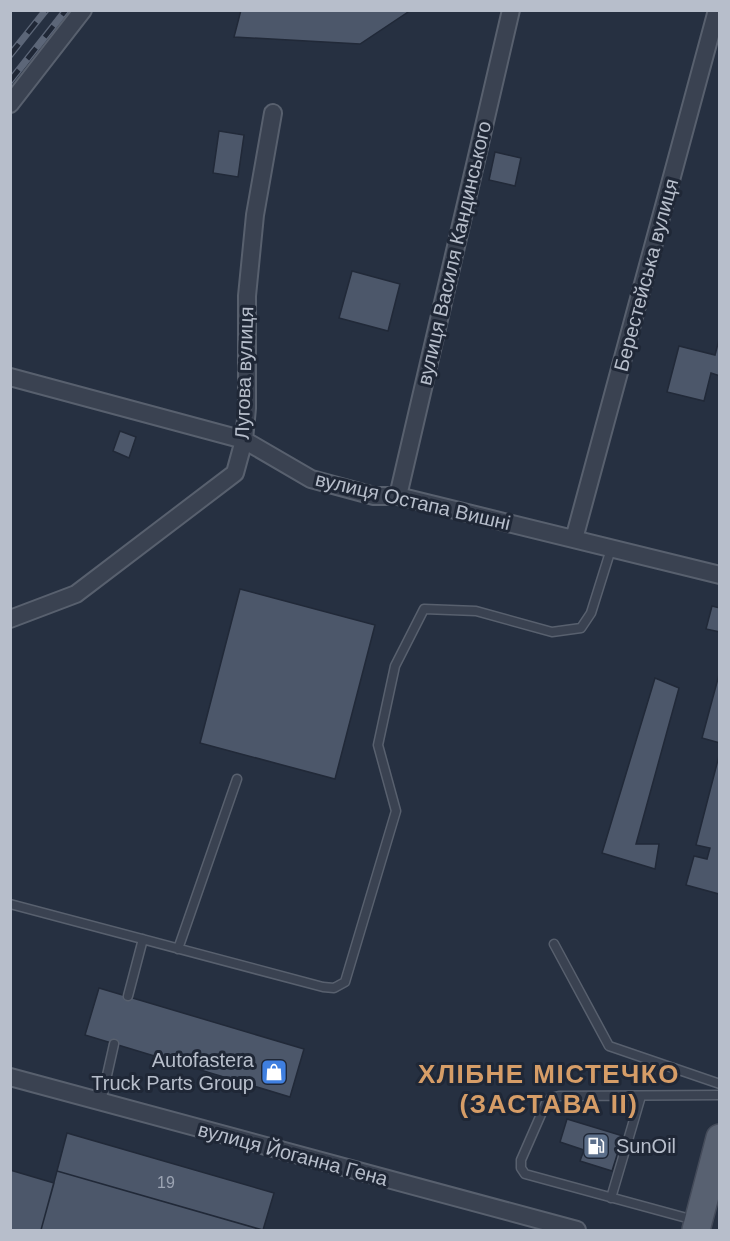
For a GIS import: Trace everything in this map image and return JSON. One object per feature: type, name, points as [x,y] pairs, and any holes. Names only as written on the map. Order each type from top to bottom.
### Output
[{"type":"main road","points":[[697,1226],[720,1138]]},
{"type":"street","points":[[10,104],[83,10]]},
{"type":"street","name":"вулиця Василя Кандинського","points":[[398,496],[511,10]]},
{"type":"street","name":"Берестейська вулиця","points":[[574,539],[716,20]]},
{"type":"street","name":"Лугова вулиця","points":[[10,619],[76,594],[235,473],[244,440],[247,408],[247,297],[255,215],[273,113]]},
{"type":"street","name":"вулиця Остапа Вишні","points":[[10,377],[244,440],[311,479],[374,496],[398,496],[720,575]]},
{"type":"street","name":"вулиця Йоганна Гена","points":[[10,1077],[577,1230]]},
{"type":"lane","points":[[10,904],[322,987],[334,988],[345,982],[396,811],[378,745],[395,666],[424,609],[476,611],[552,632],[581,628],[591,614],[611,549]]},
{"type":"lane","points":[[178,949],[237,779]]},
{"type":"lane","points":[[128,996],[143,939]]},
{"type":"lane","points":[[555,944],[609,1046],[720,1084]]},
{"type":"lane","points":[[100,1102],[114,1044]]},
{"type":"lane","points":[[697,1226],[611,1198],[525,1174],[521,1168],[521,1160],[546,1103],[551,1098],[559,1096],[720,1095]]},
{"type":"lane","points":[[611,1198],[641,1096]]},
{"type":"building","points":[[241,10],[411,10],[360,44],[234,37]]},
{"type":"building","points":[[219,131],[244,135],[238,177],[213,173]]},
{"type":"building","points":[[495,152],[521,158],[515,186],[489,180]]},
{"type":"building","points":[[352,271],[400,284],[388,331],[339,318]]},
{"type":"building","points":[[720,336],[720,376],[711,373],[704,401],[667,392],[679,346],[715,355]]},
{"type":"building","points":[[120,431],[136,437],[129,458],[113,451]]},
{"type":"building","points":[[240,589],[375,625],[335,779],[200,743]]},
{"type":"building","points":[[712,606],[720,608],[720,632],[706,629]]},
{"type":"building","points":[[720,671],[720,743],[702,738]]},
{"type":"building","points":[[655,678],[679,688],[636,844],[659,844],[655,869],[602,853]]},
{"type":"building","points":[[720,752],[719,894],[686,885],[694,856],[707,859],[710,848],[696,845]]},
{"type":"building","points":[[99,988],[304,1049],[290,1097],[85,1035]]},
{"type":"building","name":"SunOil","points":[[567,1119],[623,1136],[612,1171],[580,1161],[584,1150],[560,1142]]},
{"type":"building","points":[[67,1133],[274,1193],[263,1230],[57,1171]]},
{"type":"building","points":[[10,1170],[54,1183],[41,1230],[10,1230]]},
{"type":"building","points":[[57,1171],[262,1230],[41,1230]]},
{"type":"railway","points":[[10,55],[46,10]]},
{"type":"railway","points":[[10,81],[66,10]]},
{"type":"place","name":"Autofastera Truck Parts Group","points":[[274,1072]]},
{"type":"place","name":"SunOil","points":[[596,1146]]},
{"type":"district","name":"ХЛІБНЕ МІСТЕЧКО (ЗАСТАВА ІІ)","points":[[549,1089]]}]
